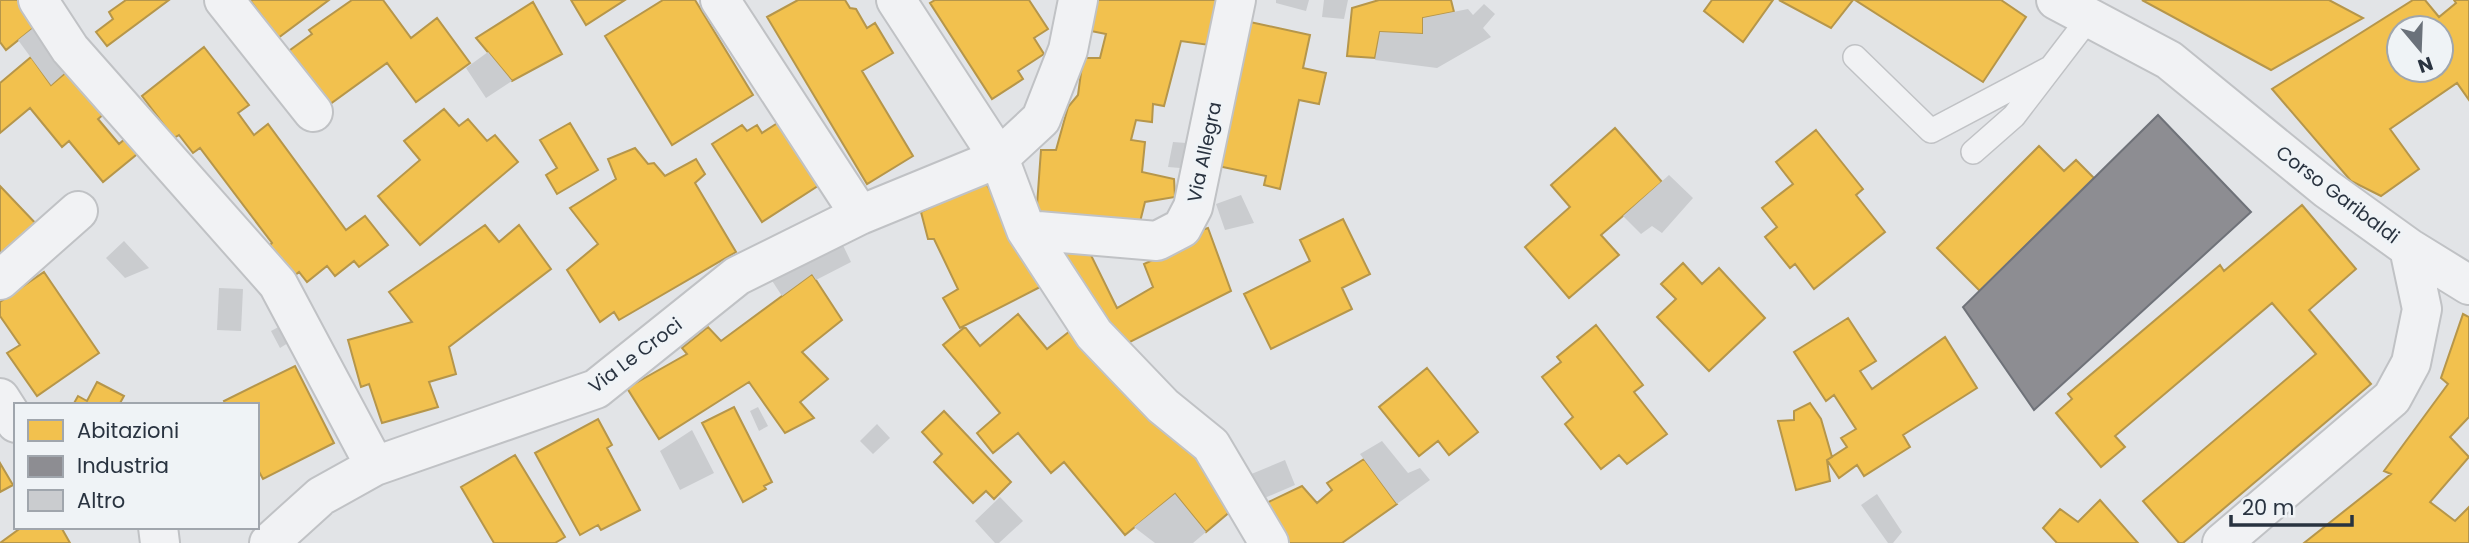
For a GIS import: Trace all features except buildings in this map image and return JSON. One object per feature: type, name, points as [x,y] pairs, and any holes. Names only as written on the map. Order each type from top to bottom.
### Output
[{"type":"street","points":[[38,0],[70,49],[278,284],[375,466]]},
{"type":"street","points":[[224,0],[313,112]]},
{"type":"street","points":[[720,0],[860,215]]},
{"type":"street","points":[[896,0],[999,158],[1026,230],[1094,334],[1163,406],[1211,444],[1269,543]]},
{"type":"street","name":"Via Le Croci","points":[[269,543],[321,496],[375,466],[596,389],[737,276],[860,215],[999,158],[1041,120],[1068,50],[1079,0]]},
{"type":"street","name":"Via Allegra","points":[[1026,230],[1157,241],[1182,228],[1193,206],[1236,0]]},
{"type":"street","name":"Corso Garibaldi","points":[[2056,0],[2169,60],[2326,189],[2409,248],[2422,309],[2411,363],[2392,398],[2221,543]]},
{"type":"street","points":[[0,280],[78,211]]},
{"type":"street","points":[[2409,248],[2469,285]]},
{"type":"street","points":[[0,398],[14,420]]},
{"type":"lane","points":[[1973,152],[2014,116],[2089,18]]},
{"type":"lane","points":[[1855,57],[1931,131],[2050,68]]}]
